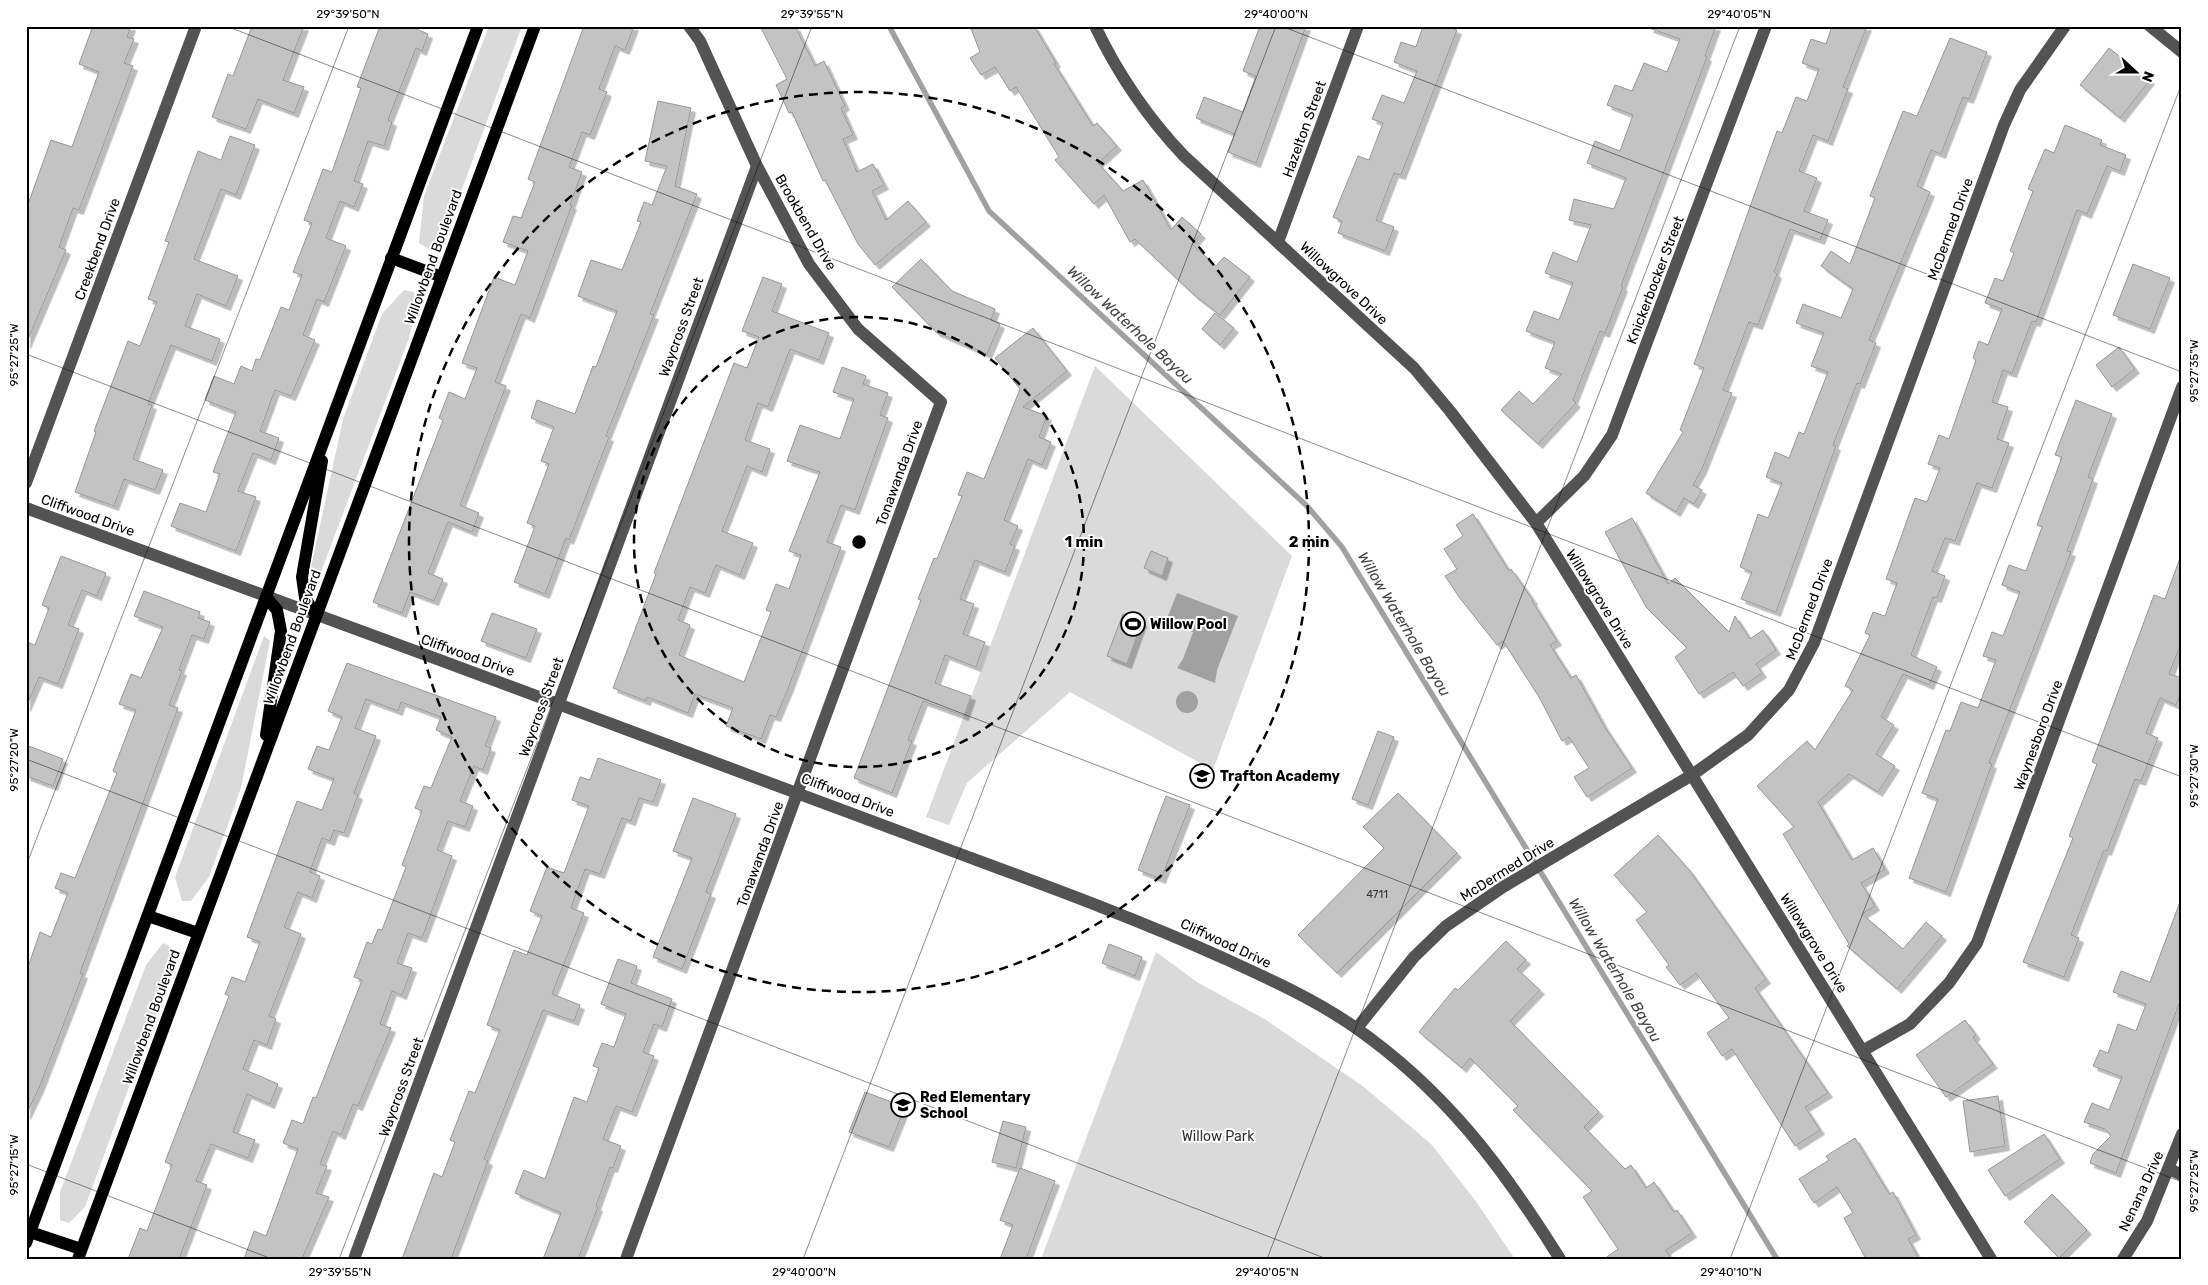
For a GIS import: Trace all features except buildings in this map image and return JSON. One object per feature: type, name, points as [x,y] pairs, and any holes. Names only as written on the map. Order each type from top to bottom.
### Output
[{"type":"main road","points":[[80,1254],[28,1238],[478,26]]},
{"type":"main road","name":"Willowbend Boulevard","points":[[80,1254],[535,26]]},
{"type":"main road","points":[[391,258],[442,277]]},
{"type":"main road","points":[[316,615],[305,598],[302,577],[328,429]]},
{"type":"main road","points":[[262,762],[281,631],[277,610],[266,597]]},
{"type":"main road","points":[[148,916],[198,933]]},
{"type":"street","name":"Creekbend Drive","points":[[26,483],[196,26]]},
{"type":"street","name":"Brookbend Drive","points":[[689,26],[700,41],[720,82],[756,166],[809,264],[858,329],[941,402]]},
{"type":"street","name":"Willowgrove Drive","points":[[1094,26],[1123,78],[1161,131],[1184,156],[1414,368],[1450,411],[1536,523],[1864,1050],[1991,1259]]},
{"type":"street","name":"Hazelton Street","points":[[1278,242],[1358,26]]},
{"type":"street","name":"Knickerbocker Street","points":[[1536,523],[1584,476],[1612,435],[1766,26]]},
{"type":"street","name":"McDermed Drive","points":[[1357,1028],[1414,957],[1446,926],[1503,887],[1692,775],[1755,728],[1789,690],[1804,666],[2004,125],[2020,90],[2065,26]]},
{"type":"street","points":[[2150,26],[2182,52]]},
{"type":"street","name":"Waycross Street","points":[[354,1259],[756,166]]},
{"type":"street","name":"Waynesboro Drive","points":[[1864,1050],[1910,1024],[1949,983],[1977,943],[2182,388]]},
{"type":"street","name":"Tonawanda Drive","points":[[626,1259],[941,402]]},
{"type":"street","name":"Cliffwood Drive","points":[[26,508],[798,793],[1163,931],[1306,998],[1357,1028],[1422,1081],[1478,1139],[1526,1206],[1560,1259]]},
{"type":"street","name":"Nenana Drive","points":[[2123,1259],[2147,1221],[2182,1134]]},
{"type":"street","points":[[2169,1170],[2182,1175]]},
{"type":"green space","points":[[489,26],[522,26],[448,227],[429,249],[419,243],[424,196]]},
{"type":"green space","points":[[404,290],[414,292],[416,313],[408,341],[321,572],[310,572],[343,419],[382,314]]},
{"type":"green space","name":"Willow Pool","points":[[1095,366],[1292,556],[1213,770],[1070,692],[967,783],[949,825],[926,817]]},
{"type":"green space","points":[[264,636],[270,641],[241,788],[209,877],[191,901],[182,901],[175,877]]},
{"type":"green space","points":[[163,943],[171,947],[159,1005],[85,1207],[69,1223],[60,1220],[60,1192],[146,965]]},
{"type":"green space","name":"Willow Park","points":[[1156,952],[1197,982],[1266,1020],[1364,1087],[1431,1144],[1475,1200],[1515,1259],[1041,1259]]},
{"type":"shaded area","points":[[1177,593],[1238,616],[1217,670],[1215,683],[1177,668],[1183,659],[1193,632],[1166,621]]},
{"type":"shaded area","points":[[1187,691],[1195,694],[1198,702],[1195,710],[1187,713],[1179,710],[1176,702],[1179,694]]},
{"type":"waterway","name":"Willow Waterhole Bayou","points":[[889,26],[989,211],[1307,506],[1342,547],[1777,1259]]},
{"type":"place","name":"Willow Pool","points":[[1133,624]]},
{"type":"place","name":"Trafton Academy","points":[[1202,776]]},
{"type":"place","name":"Red Elementary School","points":[[903,1105]]}]
